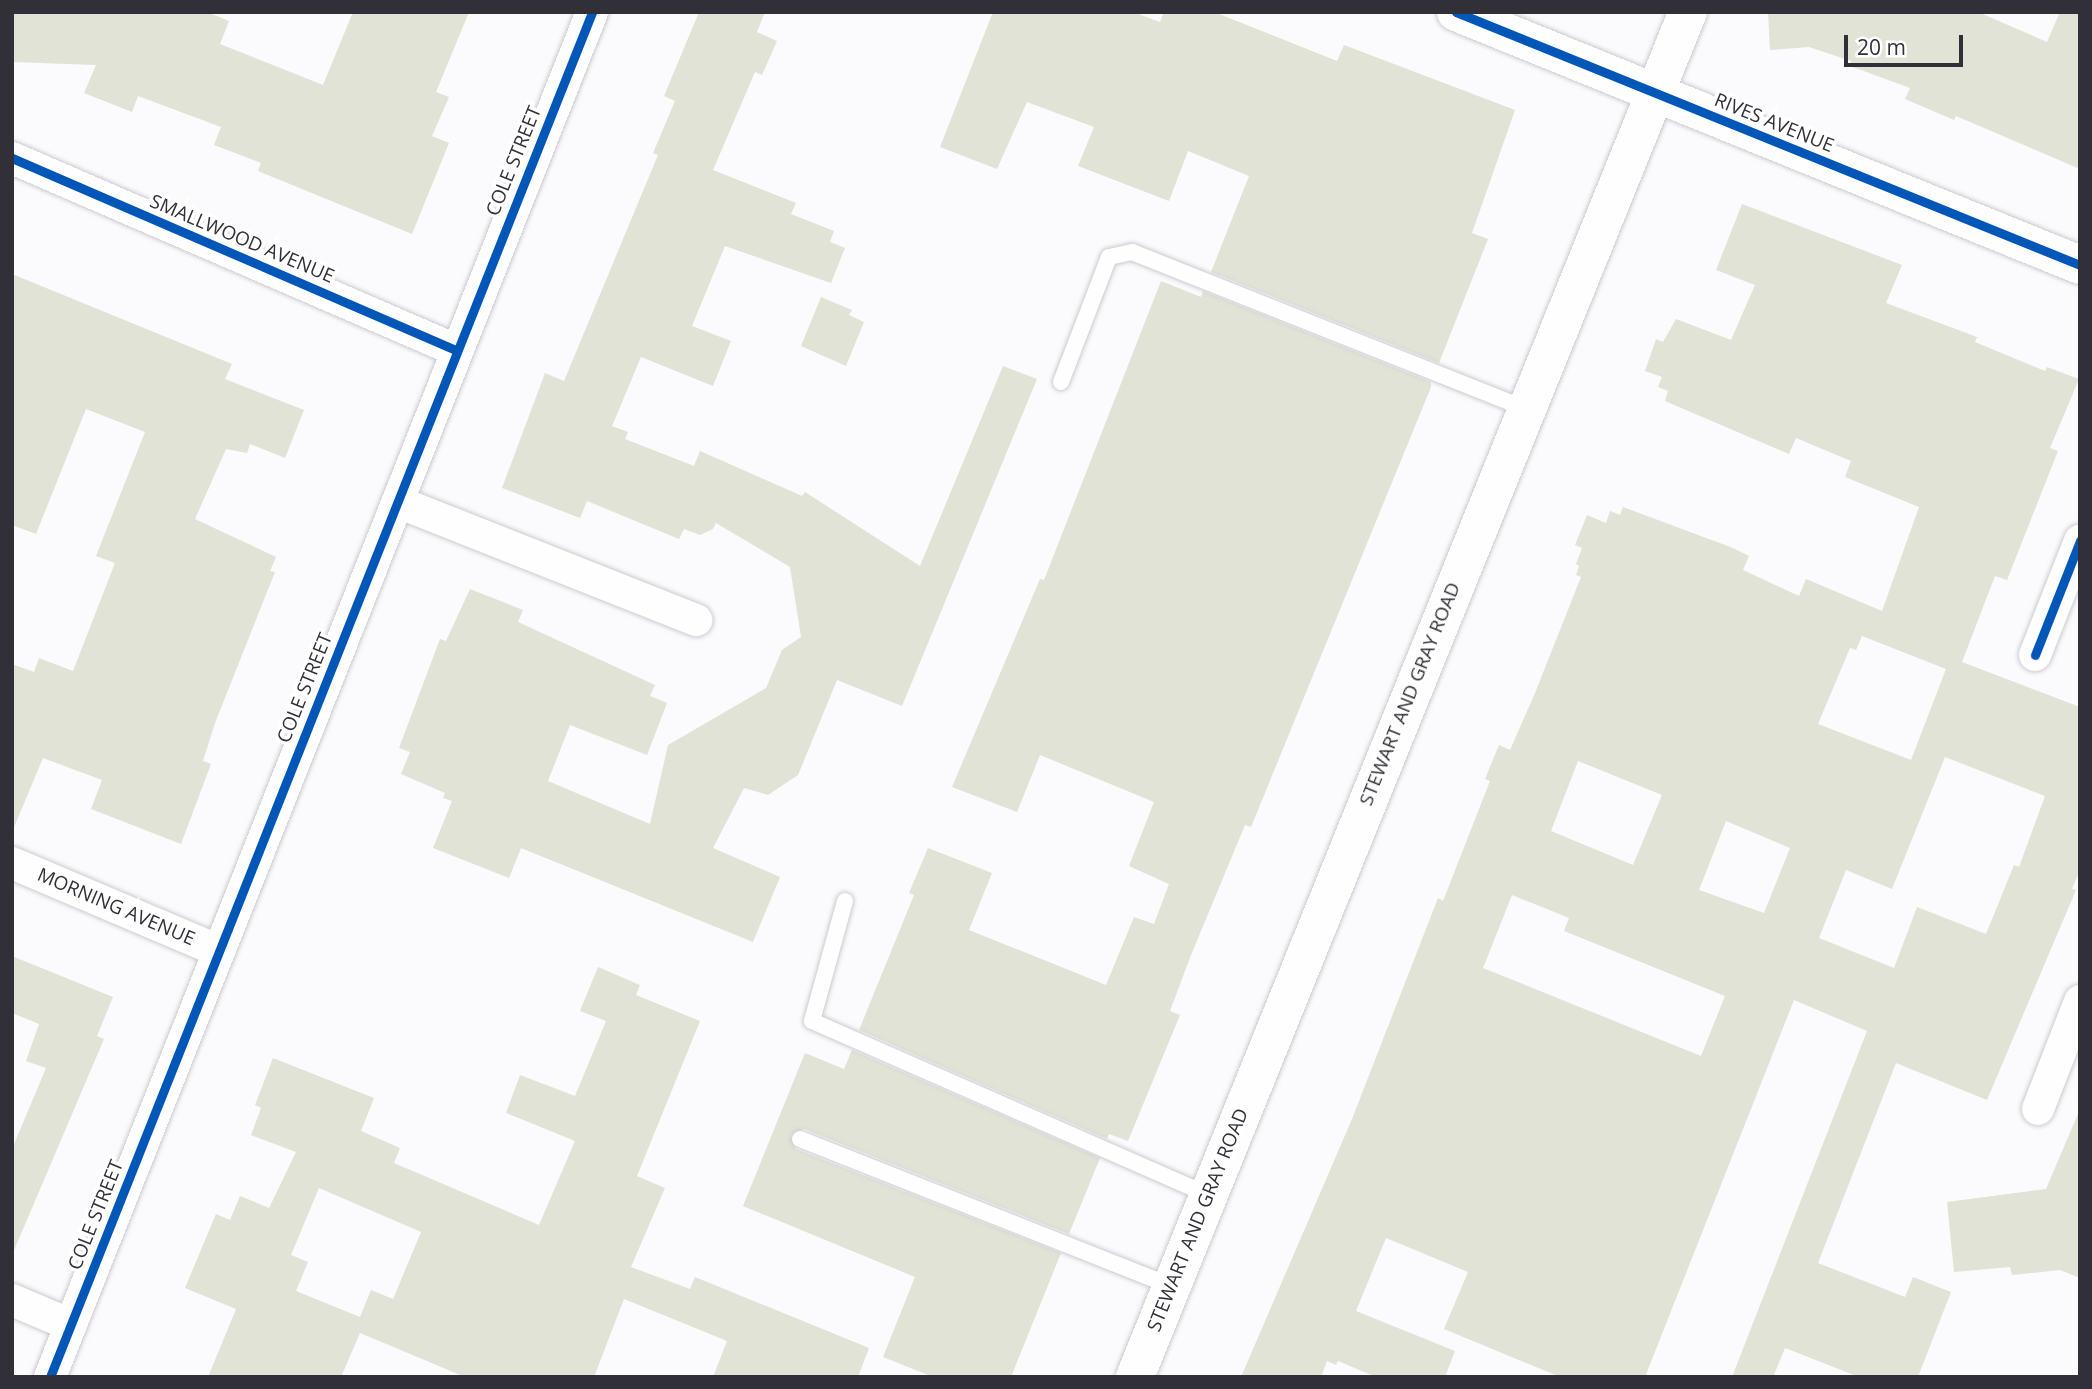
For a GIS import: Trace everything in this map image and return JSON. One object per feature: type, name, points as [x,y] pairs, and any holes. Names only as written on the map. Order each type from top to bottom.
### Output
[{"type":"main road","name":"RIVES AVENUE","points":[[1457,12],[2080,265]]},
{"type":"main road","name":"STEWART AND GRAY ROAD","points":[[1135,1377],[1652,93],[1688,12]]},
{"type":"street","name":"COLE STREET","points":[[50,1377],[592,12]]},
{"type":"street","name":"SMALLWOOD AVENUE","points":[[12,158],[457,351]]},
{"type":"street","points":[[398,502],[696,620]]},
{"type":"street","points":[[2035,655],[2080,541]]},
{"type":"street","name":"MORNING AVENUE","points":[[12,863],[219,951]]},
{"type":"street","points":[[2038,1109],[2080,1001]]},
{"type":"street","points":[[12,1300],[71,1325]]},
{"type":"lane","points":[[1061,382],[1109,257],[1132,251],[1525,408]]},
{"type":"lane","points":[[845,901],[811,1021],[1209,1195]]},
{"type":"lane","points":[[800,1139],[1172,1286]]},
{"type":"building","points":[[12,12],[207,12],[229,21],[220,44],[323,85],[353,12],[469,12],[436,92],[449,97],[432,136],[449,143],[412,234],[258,171],[261,163],[214,145],[221,127],[138,96],[132,112],[84,93],[96,65],[12,62]]},
{"type":"building","points":[[699,12],[765,12],[757,32],[777,41],[762,75],[755,72],[713,170],[796,203],[791,214],[834,231],[830,242],[845,248],[831,283],[725,246],[692,326],[731,341],[713,386],[641,357],[612,426],[628,432],[625,439],[694,466],[700,451],[802,496],[805,492],[920,566],[1003,366],[1037,379],[902,706],[837,680],[798,775],[768,795],[744,788],[713,848],[780,877],[753,942],[521,848],[509,878],[433,848],[452,801],[443,798],[445,793],[401,774],[410,752],[399,748],[440,639],[446,641],[470,589],[523,610],[518,622],[655,685],[650,696],[667,703],[647,755],[570,725],[548,781],[650,824],[668,745],[766,688],[782,650],[801,637],[790,567],[716,523],[713,529],[700,535],[684,529],[679,539],[587,501],[580,518],[502,488],[545,373],[564,381],[658,155],[653,153],[675,101],[664,96]]},
{"type":"building","points":[[993,12],[1133,12],[1160,22],[1164,12],[1214,12],[1337,61],[1344,45],[1515,110],[1472,233],[1488,239],[1439,363],[1211,272],[1249,176],[1188,151],[1169,201],[1078,166],[1094,127],[1027,102],[997,169],[940,147]]},
{"type":"building","points":[[1768,12],[1978,12],[2047,42],[2060,12],[2080,12],[2080,169],[1956,116],[1954,120],[1905,99],[1910,88],[1850,66],[1851,61],[1809,47],[1770,50]]},
{"type":"building","points":[[1742,204],[1902,265],[1886,303],[1977,337],[1975,342],[2045,371],[2047,367],[2079,379],[2050,448],[2058,451],[2007,580],[1995,576],[1962,662],[2080,707],[2080,870],[2072,889],[2076,890],[1987,1100],[1896,1063],[1818,1263],[1905,1297],[1913,1277],[1951,1292],[1918,1377],[1859,1377],[1785,1348],[1773,1377],[1732,1377],[1867,1031],[1794,1000],[1645,1377],[1560,1377],[1444,1329],[1468,1272],[1386,1238],[1356,1311],[1455,1351],[1445,1377],[1376,1377],[1338,1361],[1336,1365],[1327,1361],[1321,1377],[1241,1377],[1352,1119],[1438,898],[1443,901],[1490,781],[1485,779],[1499,745],[1510,750],[1535,693],[1581,577],[1576,575],[1579,566],[1576,564],[1582,548],[1575,545],[1587,515],[1606,523],[1610,511],[1620,515],[1623,507],[1749,556],[1743,570],[1799,596],[1806,579],[1882,611],[1919,507],[1845,477],[1851,461],[1796,438],[1789,454],[1665,401],[1668,391],[1658,387],[1662,377],[1645,371],[1656,339],[1663,342],[1676,319],[1731,340],[1755,285],[1716,270]],"holes":[[[1862,636],[1946,669],[1911,760],[1818,724],[1850,648],[1856,650]],[[1945,757],[2045,796],[2019,867],[2014,865],[1986,934],[1917,907],[1894,968],[1819,938],[1846,870],[1892,889]],[[1578,761],[1662,795],[1633,865],[1551,831]],[[1726,821],[1790,848],[1764,913],[1699,890]],[[1512,895],[1569,918],[1564,931],[1725,996],[1701,1056],[1483,968]]]},
{"type":"building","points":[[12,274],[232,364],[225,379],[304,410],[285,458],[250,444],[247,453],[226,449],[195,519],[276,557],[270,571],[275,572],[215,723],[203,761],[211,764],[181,844],[91,809],[102,780],[43,758],[12,832],[12,664],[34,672],[39,658],[73,671],[115,563],[96,556],[145,432],[86,409],[36,534],[12,525]]},
{"type":"building","points":[[1161,281],[1201,297],[1203,291],[1431,382],[1431,387],[1251,827],[1245,825],[1191,955],[1170,1011],[1180,1015],[1128,1141],[1109,1134],[1107,1139],[859,1030],[914,895],[909,893],[928,848],[992,873],[969,930],[1106,985],[1134,917],[1154,924],[1169,884],[1129,866],[1154,802],[1040,755],[1017,812],[952,787],[1040,579],[1044,580]]},
{"type":"building","points":[[821,297],[852,310],[849,315],[864,322],[846,366],[801,346]]},
{"type":"building","points":[[12,956],[113,997],[97,1036],[104,1039],[12,1255],[12,1149],[46,1068],[26,1061],[39,1024],[12,1013]]},
{"type":"building","points":[[598,967],[640,985],[636,995],[700,1021],[637,1176],[665,1188],[631,1267],[690,1289],[695,1277],[869,1348],[858,1377],[713,1377],[727,1341],[624,1299],[594,1377],[465,1377],[360,1333],[341,1377],[208,1377],[236,1309],[185,1288],[216,1214],[230,1220],[240,1196],[269,1208],[296,1152],[251,1135],[261,1108],[255,1105],[273,1058],[374,1098],[361,1131],[400,1148],[394,1163],[539,1225],[575,1141],[506,1113],[520,1075],[575,1096],[606,1021],[580,1011]],"holes":[[[319,1188],[421,1232],[393,1299],[371,1290],[360,1317],[296,1291],[308,1262],[291,1255]]]},
{"type":"building","points":[[852,1050],[1100,1158],[1069,1234],[804,1129],[791,1135],[796,1149],[1061,1253],[1011,1377],[933,1377],[883,1357],[915,1277],[743,1206],[805,1053],[844,1069]]},
{"type":"building","points":[[2080,1109],[2080,1278],[2060,1270],[2012,1275],[2010,1267],[1954,1272],[1947,1202],[2046,1189]]},
{"type":"cycle path","points":[[50,1377],[592,12]]},
{"type":"cycle path","points":[[1456,12],[2080,265]]},
{"type":"cycle path","points":[[12,158],[457,351]]},
{"type":"cycle path","points":[[2035,655],[2080,541]]}]
